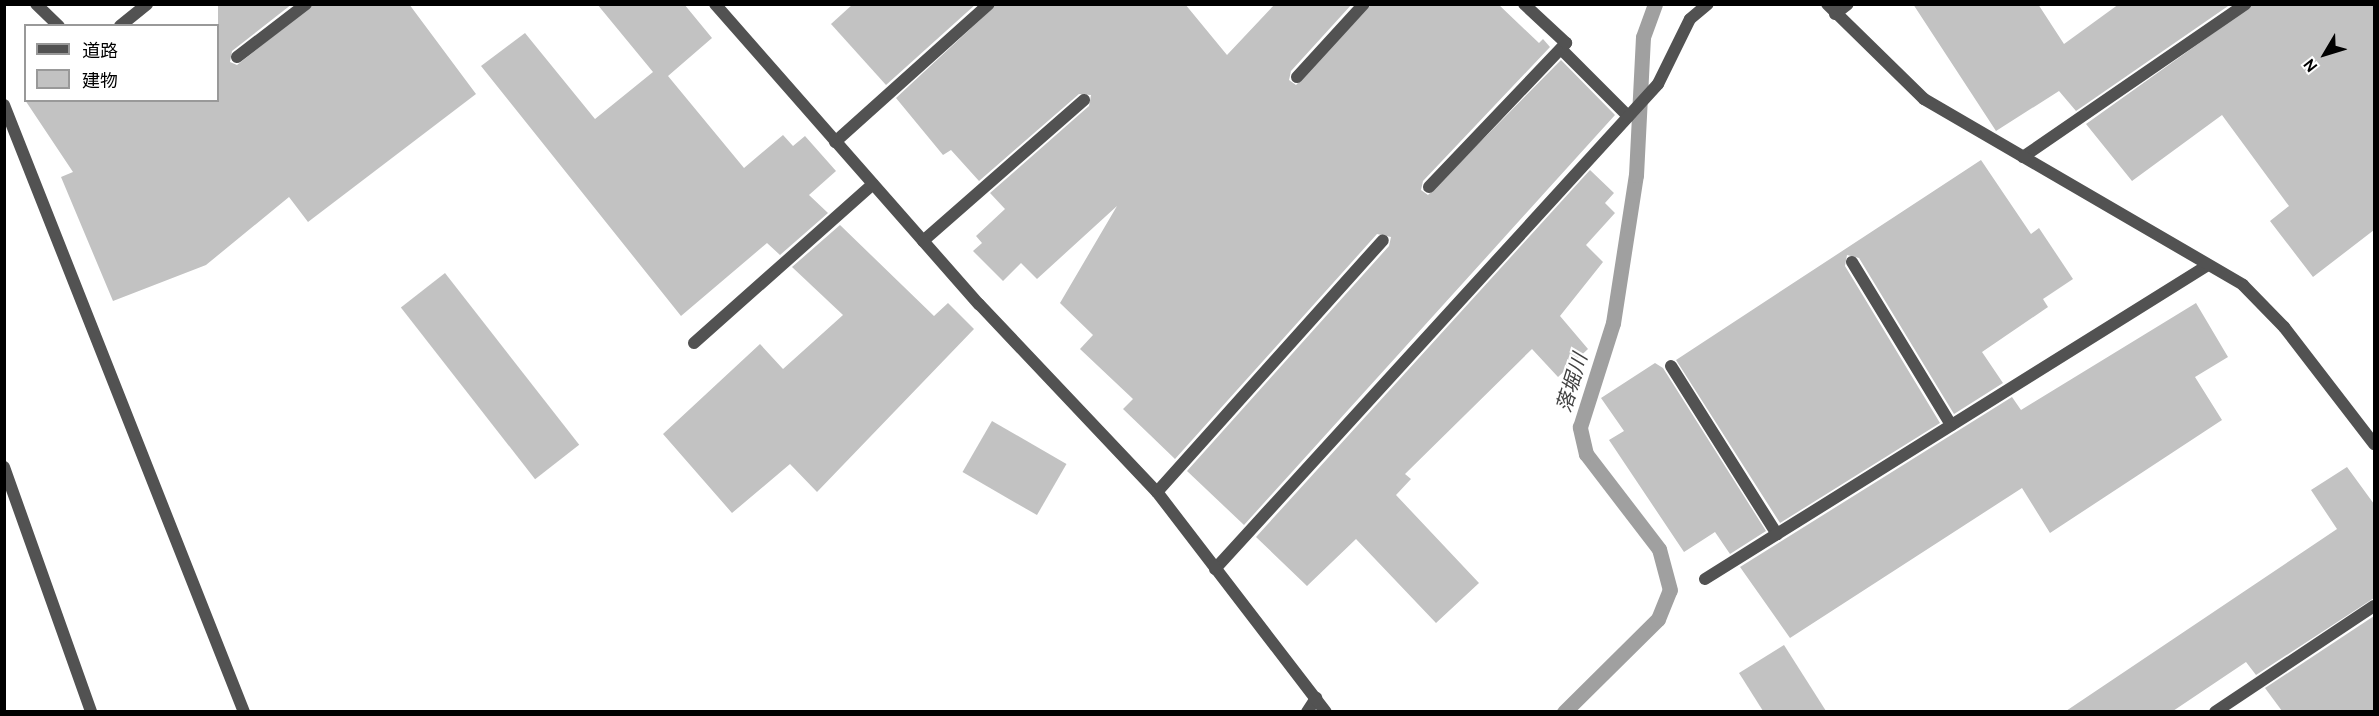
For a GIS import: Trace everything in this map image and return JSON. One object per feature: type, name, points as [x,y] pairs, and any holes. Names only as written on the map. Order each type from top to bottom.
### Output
[{"type":"street","points":[[36,4],[56,24]]},
{"type":"street","points":[[122,24],[147,4]]},
{"type":"street","points":[[237,57],[306,4]]},
{"type":"street","points":[[715,4],[923,241],[1157,492],[1326,711]]},
{"type":"street","points":[[835,142],[989,4]]},
{"type":"street","points":[[1297,77],[1364,4]]},
{"type":"street","points":[[1429,187],[1566,43],[1524,4]]},
{"type":"street","points":[[1215,569],[1658,84],[1690,19],[1708,4]]},
{"type":"street","points":[[1848,4],[1831,9],[1924,99],[2243,285],[2284,327],[2374,444]]},
{"type":"street","points":[[2023,157],[2246,4]]},
{"type":"street","points":[[1561,49],[1630,114]]},
{"type":"street","points":[[923,241],[1084,100]]},
{"type":"street","points":[[4,105],[244,711]]},
{"type":"street","points":[[694,343],[873,184]]},
{"type":"street","points":[[1157,492],[1383,240]]},
{"type":"street","points":[[1852,262],[1951,425]]},
{"type":"street","points":[[1705,579],[2208,265]]},
{"type":"street","points":[[1671,366],[1777,534]]},
{"type":"street","points":[[4,466],[91,711]]},
{"type":"street","points":[[2215,711],[2374,606]]},
{"type":"street","points":[[1307,711],[1316,698]]},
{"type":"building","points":[[218,4],[292,4],[232,51],[230,62],[237,65],[314,4],[409,4],[476,94],[308,222],[289,197],[206,265],[113,301],[61,177],[73,172],[26,102],[219,102]]},
{"type":"building","points":[[597,4],[684,4],[712,38],[668,76],[744,168],[783,135],[793,146],[805,136],[836,171],[809,195],[828,213],[780,255],[767,243],[681,316],[481,66],[525,33],[595,119],[653,72]]},
{"type":"building","points":[[853,4],[976,4],[886,85],[831,24]]},
{"type":"building","points":[[997,4],[1185,4],[1227,55],[1275,4],[1352,4],[1291,71],[1289,80],[1296,85],[1372,4],[1498,4],[1539,43],[1543,39],[1550,47],[1423,181],[1421,190],[1428,195],[1561,60],[1615,115],[1244,525],[1187,471],[1389,246],[1391,237],[1377,234],[1175,459],[1123,409],[1133,399],[1080,349],[1093,335],[1060,303],[1117,206],[1037,279],[1021,263],[1003,281],[973,251],[982,243],[976,236],[1005,209],[990,193],[1089,106],[1091,95],[1079,94],[979,181],[951,150],[943,155],[896,98]]},
{"type":"building","points":[[1913,4],[2038,4],[2064,44],[2119,4],[2231,4],[2076,111],[2059,91],[1996,131]]},
{"type":"building","points":[[2254,4],[2374,4],[2374,230],[2313,277],[2270,221],[2289,206],[2222,115],[2132,181],[2086,124]]},
{"type":"building","points":[[1981,160],[2031,234],[2039,228],[2073,279],[2043,299],[2048,307],[1982,352],[2003,383],[1954,414],[1859,258],[1847,255],[1845,266],[1940,423],[1780,523],[1676,360]]},
{"type":"building","points":[[1590,170],[1614,193],[1605,203],[1615,213],[1586,245],[1603,262],[1560,316],[1588,349],[1558,377],[1532,349],[1405,474],[1411,479],[1396,495],[1479,583],[1436,623],[1356,539],[1307,586],[1256,537]]},
{"type":"building","points":[[840,225],[934,316],[948,303],[974,329],[817,492],[790,464],[732,513],[663,434],[760,344],[783,369],[843,315],[792,267]]},
{"type":"building","points":[[445,273],[579,445],[535,479],[401,307]]},
{"type":"building","points":[[2196,303],[2228,357],[2195,377],[2222,420],[2050,533],[2022,488],[1790,638],[1740,567],[2012,397],[2021,410]]},
{"type":"building","points":[[1655,363],[1663,368],[1766,531],[1730,554],[1715,532],[1684,552],[1609,440],[1624,431],[1601,398]]},
{"type":"building","points":[[992,421],[1066,464],[1037,515],[962,472]]},
{"type":"building","points":[[2347,467],[2374,504],[2374,598],[2256,675],[2246,662],[2173,711],[2066,711],[2337,529],[2311,490]]},
{"type":"building","points":[[2374,616],[2374,711],[2282,711],[2265,688]]},
{"type":"building","points":[[1784,645],[1826,711],[1763,711],[1739,673]]},
{"type":"waterway","name":"落堀川","points":[[1564,712],[1658,619],[1670,590],[1659,549],[1586,454],[1580,427],[1613,323],[1636,175],[1643,37],[1655,4]]}]
